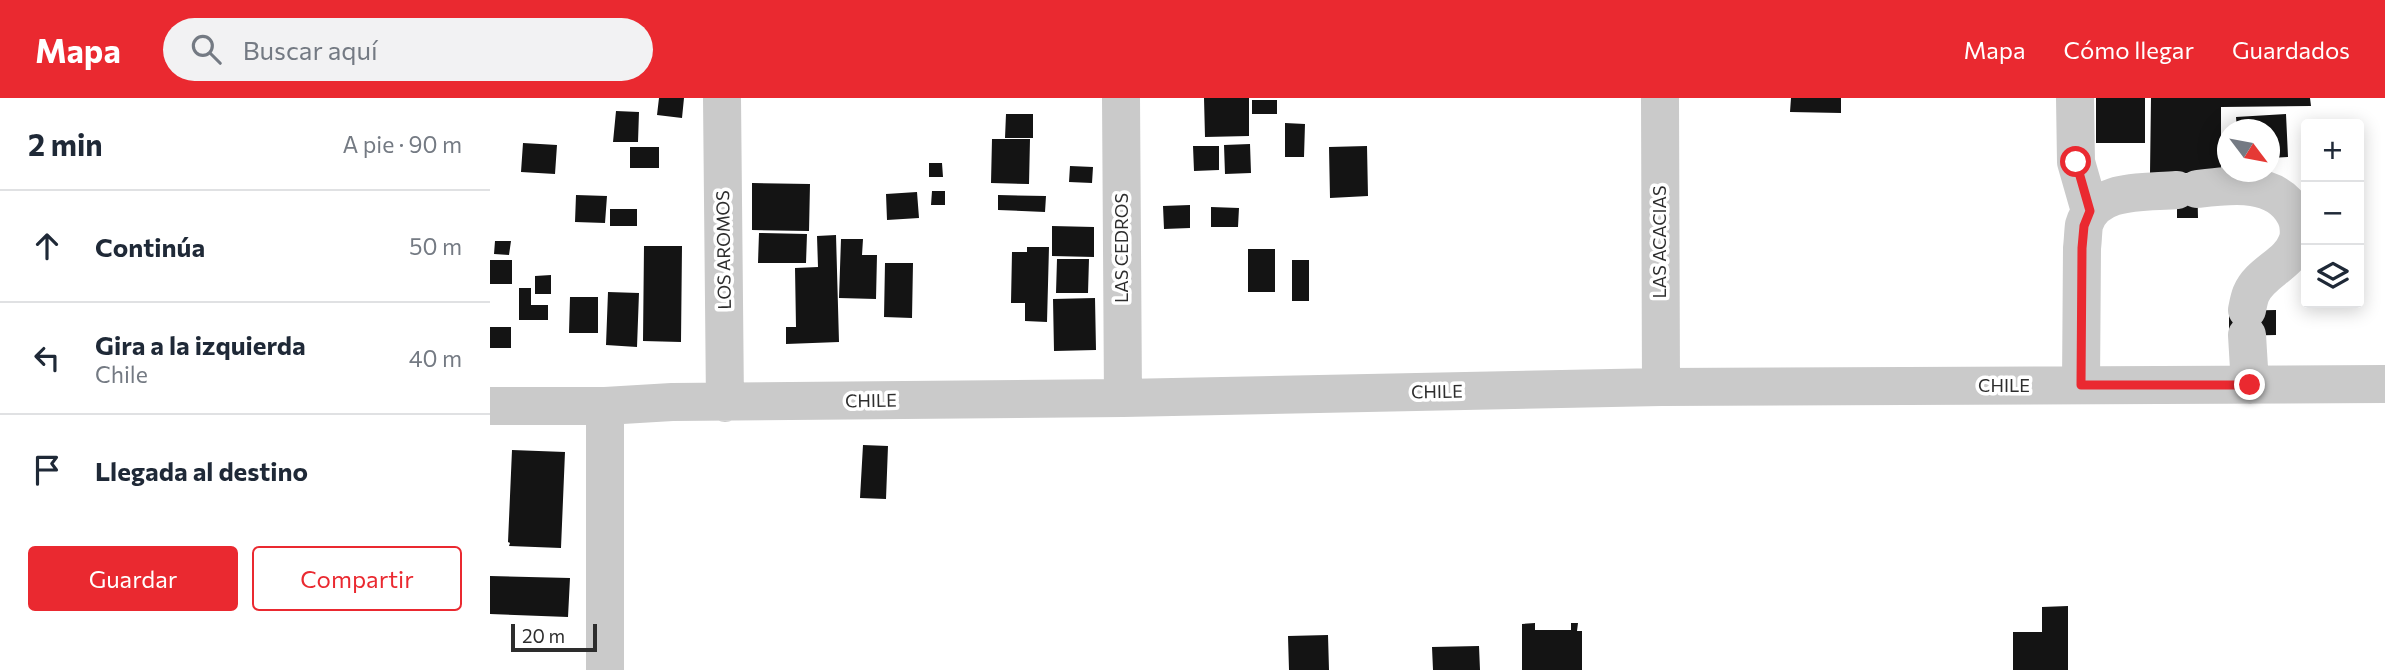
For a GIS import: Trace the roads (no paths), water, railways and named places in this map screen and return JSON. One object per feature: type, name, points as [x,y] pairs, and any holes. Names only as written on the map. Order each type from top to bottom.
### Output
[{"type":"street","name":"LOS AROMOS","points":[[722,98],[725,403]]},
{"type":"street","name":"LAS CEDROS","points":[[1121,98],[1122,398]]},
{"type":"street","name":"LAS ACACIAS","points":[[1660,98],[1661,387]]},
{"type":"street","points":[[2075,98],[2076,162],[2090,211]]},
{"type":"street","points":[[2081,385],[2082,248],[2084,226],[2090,211],[2104,199],[2121,194],[2254,186],[2277,194],[2291,207],[2298,220],[2298,241],[2288,257],[2264,276],[2251,294],[2247,323],[2250,385]]},
{"type":"street","name":"CHILE","points":[[490,406],[1122,398],[1661,387],[2385,384]]},
{"type":"street","points":[[605,405],[605,670]]}]
